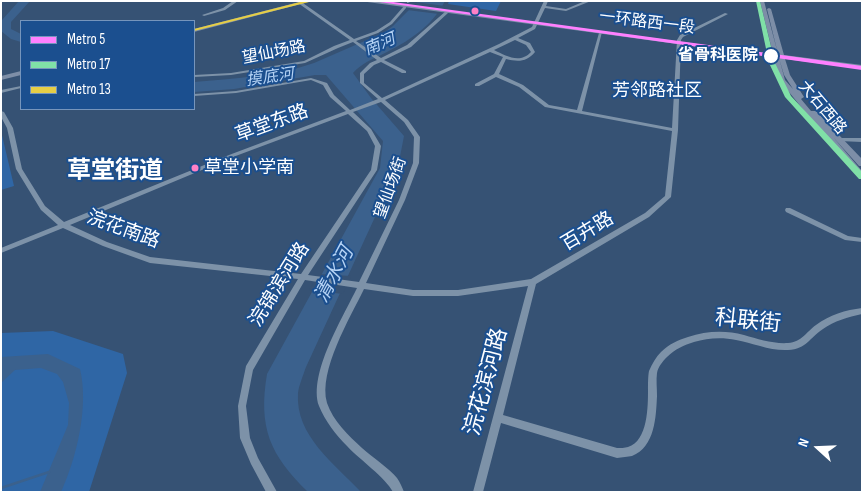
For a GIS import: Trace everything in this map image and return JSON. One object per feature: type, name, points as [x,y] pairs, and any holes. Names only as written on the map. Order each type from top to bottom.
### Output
[{"type":"main road","points":[[195,29],[310,1]]},
{"type":"main road","name":"一环路西一段","points":[[362,1],[409,5],[679,42]]},
{"type":"main road","points":[[374,1],[409,5]]},
{"type":"main road","points":[[387,1],[409,5]]},
{"type":"main road","name":"一环路西一段","points":[[400,1],[409,5]]},
{"type":"main road","points":[[762,1],[778,54]]},
{"type":"main road","points":[[767,1],[778,54]]},
{"type":"main road","name":"一环路西一段","points":[[537,23],[601,33],[862,66]]},
{"type":"main road","name":"大石西路","points":[[778,54],[795,90],[862,164]]},
{"type":"main road","name":"大石西路","points":[[778,54],[785,86],[862,176]]},
{"type":"main road","points":[[1,76],[20,72]]},
{"type":"street","points":[[204,15],[224,9],[236,1]]},
{"type":"street","points":[[537,23],[546,1]]},
{"type":"street","points":[[543,7],[566,10],[589,1]]},
{"type":"street","points":[[301,2],[380,60],[404,72]]},
{"type":"street","name":"望仙场路","points":[[195,76],[231,74],[305,62],[377,32],[391,23],[409,5]]},
{"type":"street","name":"望仙场街","points":[[363,285],[402,200],[416,163],[417,137],[406,121],[379,101],[362,84],[362,74],[372,64],[409,46],[444,11]]},
{"type":"street","points":[[679,42],[681,36],[726,14]]},
{"type":"street","name":"草堂东路","points":[[1,251],[231,156],[379,101],[515,38],[534,28],[537,23]]},
{"type":"street","points":[[579,112],[601,33]]},
{"type":"street","points":[[490,50],[505,57],[522,60],[530,57],[533,52],[528,44],[515,38]]},
{"type":"street","name":"百卉路","points":[[363,285],[413,293],[458,293],[533,282],[647,215],[668,197],[675,130],[679,42]]},
{"type":"street","points":[[477,85],[496,75],[505,57]]},
{"type":"street","points":[[496,75],[521,86],[547,106],[675,130]]},
{"type":"street","name":"浣锦滨河路","points":[[195,95],[236,92],[318,80],[325,84],[332,96],[351,111],[369,130],[378,146],[374,170],[303,277],[249,369],[242,406],[245,438],[254,461],[272,492]]},
{"type":"street","points":[[1,92],[20,87]]},
{"type":"street","name":"浣花南路","points":[[1,112],[10,128],[19,169],[43,208],[63,225],[105,244],[150,260],[363,285]]},
{"type":"street","points":[[841,140],[862,140]]},
{"type":"street","points":[[788,210],[847,238],[862,240]]},
{"type":"street","name":"浣花滨河路","points":[[478,492],[533,282]]},
{"type":"street","points":[[363,285],[329,354],[322,377],[321,394],[324,409],[337,429],[404,492]]},
{"type":"street","name":"科联街","points":[[497,418],[616,453],[627,454],[643,444],[648,434],[653,372],[664,354],[674,346],[697,336],[726,335],[772,346],[800,345],[819,327],[847,313],[862,311]]},
{"type":"street","points":[[393,481],[399,492]]},
{"type":"shaded area","points":[[449,1],[501,1],[496,11],[448,4]]},
{"type":"shaded area","points":[[1,131],[14,186],[1,190]]},
{"type":"shaded area","points":[[53,331],[123,354],[127,373],[89,492],[1,492],[1,333]]},
{"type":"water","points":[[19,1],[30,1],[11,22],[11,29],[20,34],[20,42],[11,39],[1,31],[2,20]]},
{"type":"water","points":[[418,1],[445,1],[433,19],[418,33],[363,64],[353,73],[371,98],[404,136],[398,167],[306,367],[298,393],[303,423],[310,436],[329,460],[361,492],[308,492],[284,466],[270,439],[264,410],[267,374],[380,168],[383,141],[326,75],[315,75],[234,89],[195,92],[195,82],[270,74],[300,67],[314,63],[383,33],[393,26]]},
{"type":"water","points":[[48,354],[80,369],[82,383],[83,399],[80,431],[72,463],[61,492],[40,492],[68,425],[69,403],[63,382],[57,374],[41,368],[15,370],[1,383],[1,357]]},
{"type":"pier","points":[[415,2],[445,6],[439,14],[407,10]]},
{"type":"pier","points":[[319,274],[351,276],[343,294],[309,290]]},
{"type":"waterway","points":[[1,488],[49,472]]},
{"type":"metro line","name":"13","points":[[195,30],[311,1]]},
{"type":"metro line","name":"5","points":[[374,1],[862,68]]},
{"type":"metro line","name":"17","points":[[758,1],[772,63],[788,97],[862,177]]},
{"type":"place","name":"省骨科医院","points":[[771,56]]},
{"type":"place","name":"草堂小学南","points":[[195,168]]},
{"type":"district","name":"芳邻路社区","points":[[657,91]]},
{"type":"district","name":"草堂街道","points":[[115,172]]},
{"type":"water label","name":"南河","points":[[380,45]]},
{"type":"water label","name":"摸底河","points":[[270,78]]},
{"type":"water label","name":"清水河","points":[[335,275]]}]
